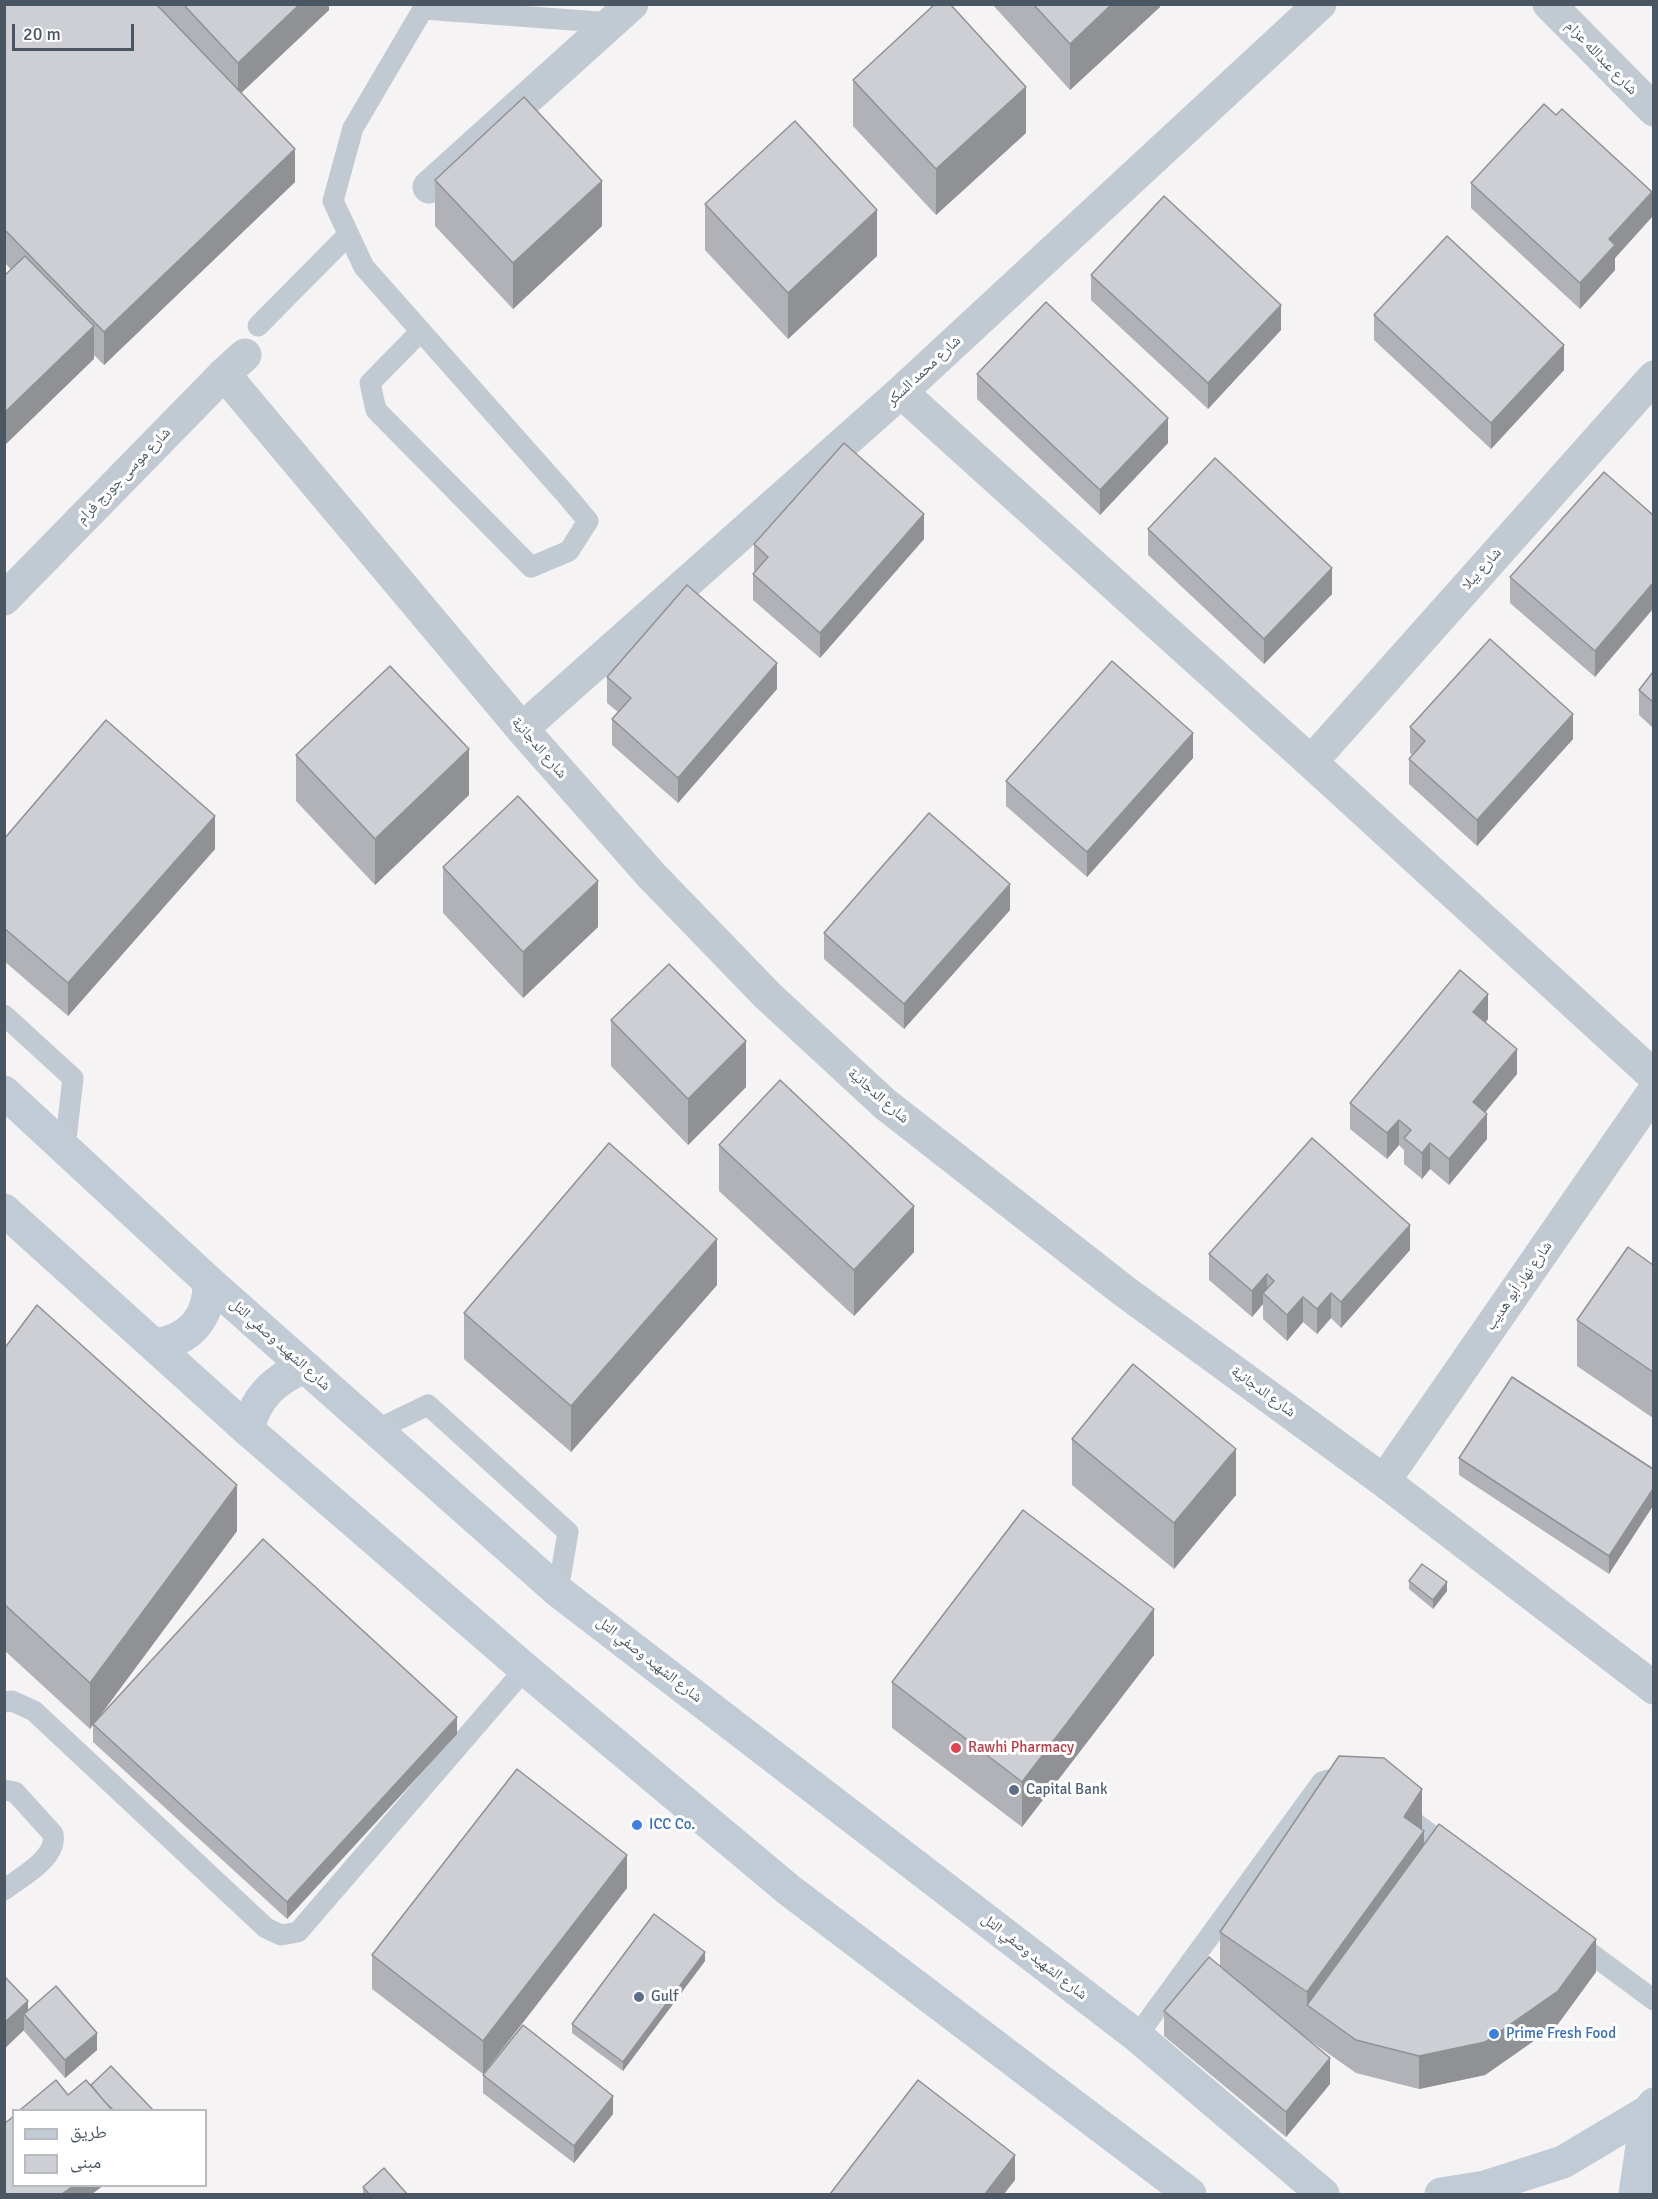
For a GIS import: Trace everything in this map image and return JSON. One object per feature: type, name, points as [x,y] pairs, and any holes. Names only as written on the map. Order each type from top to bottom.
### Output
[{"type":"main road","name":"شارع الشهيد وصفي التل","points":[[4,1092],[209,1282],[558,1591],[1137,2036],[1323,2194]]},
{"type":"main road","points":[[4,1210],[248,1431],[525,1669],[789,1890],[1190,2194]]},
{"type":"main road","points":[[154,1344],[169,1343],[196,1326],[205,1313],[210,1298],[209,1282]]},
{"type":"main road","points":[[248,1431],[251,1416],[267,1390],[291,1372],[305,1367]]},
{"type":"main road","points":[[1441,2194],[1485,2187],[1563,2162],[1650,2108]]},
{"type":"main road","points":[[1635,2194],[1650,2108]]},
{"type":"street","name":"شارع محمد السكر","points":[[522,729],[901,392],[1320,4]]},
{"type":"street","name":"شارع عبدالله عزام","points":[[1549,4],[1653,110]]},
{"type":"street","points":[[429,187],[622,14]]},
{"type":"street","name":"شارع موسى جورج فرام","points":[[4,599],[234,364]]},
{"type":"street","name":"شارع الدجانية","points":[[234,364],[522,729],[651,875],[768,996],[885,1104],[1124,1291],[1384,1481],[1653,1688]]},
{"type":"street","name":"شارع يبلا","points":[[1311,762],[1653,377]]},
{"type":"street","points":[[901,392],[1311,762],[1653,1076]]},
{"type":"street","name":"شارع نهار أبو هديب","points":[[1384,1481],[1653,1091]]},
{"type":"lane","points":[[421,331],[370,383],[376,410],[531,567],[569,551],[588,521],[421,331],[364,267],[333,201],[353,128],[424,7],[622,14]]},
{"type":"lane","points":[[258,326],[348,235]]},
{"type":"lane","points":[[4,1015],[73,1078],[65,1148]]},
{"type":"lane","points":[[376,1430],[428,1405],[568,1532],[558,1591]]},
{"type":"lane","points":[[4,1702],[12,1701],[34,1712],[266,1928],[281,1935],[298,1932],[525,1669]]},
{"type":"lane","points":[[1137,2036],[1322,1782],[1344,1777]]},
{"type":"lane","points":[[4,1790],[15,1792],[53,1834],[54,1840],[48,1854],[4,1890]]},
{"type":"lane","points":[[1384,1800],[1471,1864]]},
{"type":"lane","points":[[1557,1929],[1653,2000]]},
{"type":"building","points":[[4,4],[156,4],[295,149],[104,332],[4,229]]},
{"type":"building","points":[[183,4],[300,4],[238,63]]},
{"type":"building","points":[[935,4],[950,4],[1026,87],[936,169],[853,80]]},
{"type":"building","points":[[1033,4],[1112,4],[1070,44]]},
{"type":"building","points":[[524,97],[602,181],[513,263],[435,180]]},
{"type":"building","points":[[1544,104],[1556,115],[1562,109],[1652,192],[1609,239],[1615,245],[1580,283],[1471,183]]},
{"type":"building","points":[[795,121],[877,210],[788,293],[705,204]]},
{"type":"building","points":[[1164,196],[1281,305],[1208,383],[1091,275]]},
{"type":"building","points":[[1447,236],[1564,345],[1491,423],[1374,315]]},
{"type":"building","points":[[25,256],[94,326],[4,413],[4,276]]},
{"type":"building","points":[[1046,302],[1168,418],[1100,490],[977,374]]},
{"type":"building","points":[[844,443],[924,514],[820,633],[753,574],[768,557],[754,544]]},
{"type":"building","points":[[1215,458],[1332,568],[1264,639],[1148,529]]},
{"type":"building","points":[[1604,472],[1653,515],[1653,583],[1595,651],[1510,577]]},
{"type":"building","points":[[687,585],[777,663],[678,778],[612,719],[631,698],[607,677]]},
{"type":"building","points":[[1490,639],[1573,714],[1477,820],[1409,759],[1425,741],[1410,727]]},
{"type":"building","points":[[1112,661],[1193,733],[1087,852],[1006,781]]},
{"type":"building","points":[[390,666],[469,749],[375,839],[296,755]]},
{"type":"building","points":[[1653,672],[1653,702],[1639,690]]},
{"type":"building","points":[[106,720],[215,816],[68,983],[4,928],[4,839]]},
{"type":"building","points":[[518,796],[598,881],[523,952],[443,867]]},
{"type":"building","points":[[929,813],[1010,884],[904,1004],[824,933]]},
{"type":"building","points":[[669,964],[746,1041],[688,1099],[611,1020]]},
{"type":"building","points":[[1460,970],[1488,994],[1473,1012],[1517,1049],[1473,1102],[1487,1114],[1449,1159],[1430,1143],[1422,1153],[1404,1138],[1411,1130],[1399,1120],[1387,1133],[1350,1103]]},
{"type":"building","points":[[780,1080],[914,1206],[854,1270],[719,1145]]},
{"type":"building","points":[[1312,1138],[1410,1225],[1341,1302],[1331,1293],[1317,1309],[1303,1297],[1287,1315],[1263,1293],[1274,1281],[1267,1274],[1252,1291],[1209,1254]]},
{"type":"building","points":[[609,1143],[717,1239],[571,1406],[464,1313]]},
{"type":"building","points":[[1628,1247],[1653,1265],[1653,1372],[1577,1320]]},
{"type":"building","points":[[37,1305],[237,1485],[90,1683],[4,1604],[4,1349]]},
{"type":"building","points":[[1133,1364],[1236,1449],[1174,1523],[1072,1439]]},
{"type":"building","points":[[1512,1377],[1653,1469],[1653,1489],[1609,1556],[1459,1458]]},
{"type":"building","points":[[1023,1510],[1154,1609],[1022,1782],[892,1682]]},
{"type":"building","points":[[263,1539],[457,1717],[287,1902],[93,1724]]},
{"type":"building","points":[[1422,1564],[1447,1582],[1433,1600],[1409,1581]]},
{"type":"building","points":[[1339,1756],[1384,1758],[1422,1789],[1404,1817],[1424,1831],[1307,1992],[1220,1932]]},
{"type":"building","points":[[517,1769],[627,1855],[483,2041],[372,1955]]},
{"type":"building","points":[[1439,1824],[1596,1939],[1558,1991],[1485,2042],[1419,2056],[1356,2040],[1307,2005]]},
{"type":"building","name":"Gulf","points":[[654,1914],[705,1952],[623,2062],[572,2024]]},
{"type":"building","points":[[1209,1957],[1330,2058],[1286,2112],[1164,2011]]},
{"type":"building","points":[[4,1976],[28,2001],[4,2023]]},
{"type":"building","points":[[56,1986],[97,2033],[65,2060],[24,2014]]},
{"type":"building","points":[[523,2025],[613,2096],[574,2146],[483,2075]]},
{"type":"building","points":[[111,2066],[152,2109],[112,2109],[91,2085]]},
{"type":"building","points":[[56,2080],[68,2095],[86,2080],[111,2109],[21,2109]]},
{"type":"building","points":[[918,2080],[1015,2155],[985,2194],[830,2194]]},
{"type":"building","points":[[12,2118],[12,2187],[72,2187],[62,2194],[4,2194],[4,2124]]},
{"type":"building","points":[[384,2168],[407,2194],[369,2194],[363,2187]]},
{"type":"place","name":"Rawhi Pharmacy","points":[[956,1748]]},
{"type":"place","name":"Capital Bank","points":[[1014,1790]]},
{"type":"place","name":"ICC Co.","points":[[637,1825]]},
{"type":"place","name":"Gulf","points":[[639,1997]]},
{"type":"place","name":"Prime Fresh Food","points":[[1494,2034]]}]
